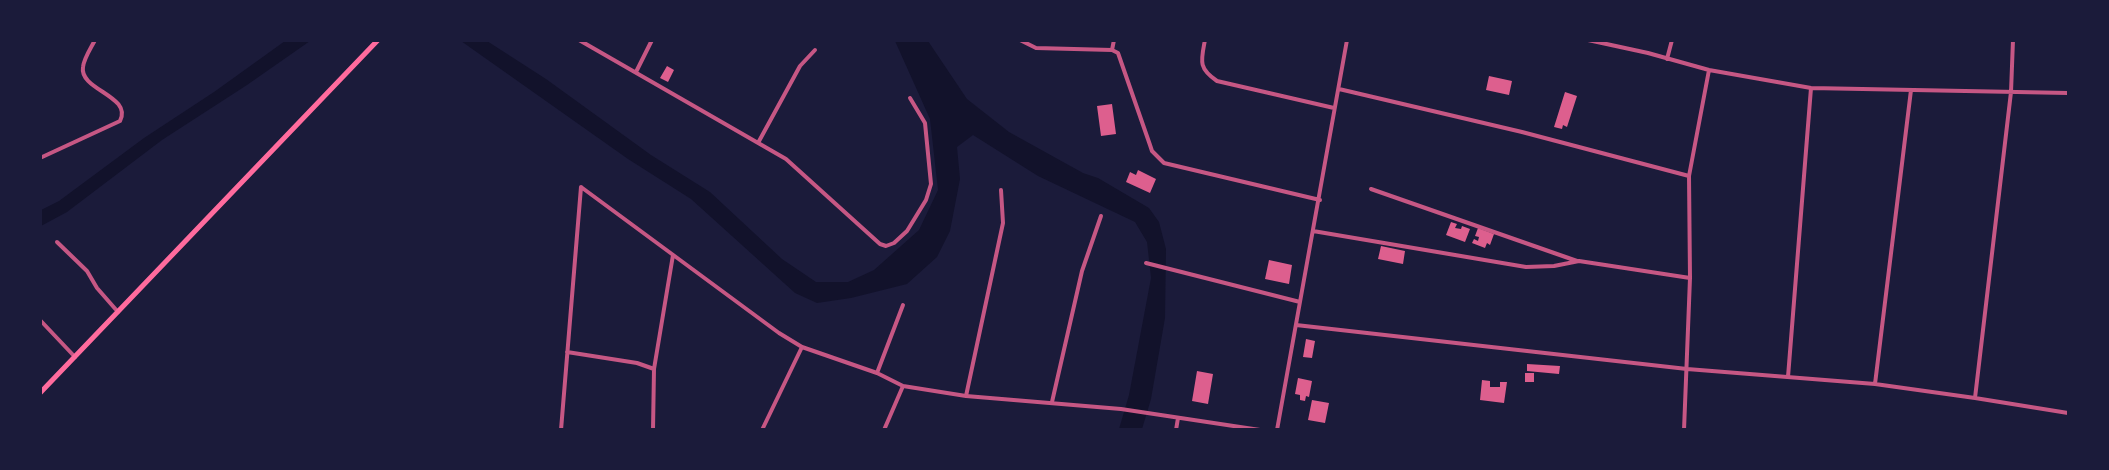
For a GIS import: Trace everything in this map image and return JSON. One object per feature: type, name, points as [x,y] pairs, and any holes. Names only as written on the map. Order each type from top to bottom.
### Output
[{"type":"main road","points":[[40,393],[378,40]]},
{"type":"street","points":[[40,158],[120,121],[122,118],[121,111],[111,96],[87,82],[83,75],[82,66],[95,40]]},
{"type":"street","points":[[579,40],[786,159],[879,244],[886,246],[894,243],[907,231],[926,200],[931,184],[925,123],[910,98]]},
{"type":"street","points":[[636,72],[652,40]]},
{"type":"street","points":[[1020,40],[1036,48],[1112,50],[1118,53],[1152,151],[1164,163],[1320,200]]},
{"type":"street","points":[[1112,50],[1114,40]]},
{"type":"street","points":[[1206,40],[1200,62],[1205,71],[1217,81],[1334,108]]},
{"type":"street","points":[[1278,429],[1347,40]]},
{"type":"street","points":[[1588,40],[1709,70],[1812,88],[2068,93]]},
{"type":"street","points":[[1667,59],[1672,40]]},
{"type":"street","points":[[1975,398],[2011,92],[2013,40]]},
{"type":"street","points":[[758,142],[800,66],[815,50]]},
{"type":"street","points":[[1684,429],[1690,278],[1689,176],[1709,70]]},
{"type":"street","points":[[1339,88],[1522,132],[1689,176]]},
{"type":"street","points":[[1788,377],[1812,88]]},
{"type":"street","points":[[1875,384],[1911,90]]},
{"type":"street","points":[[561,429],[581,187],[779,333],[802,347],[877,373],[903,386],[966,396],[1121,409],[1260,429]]},
{"type":"street","points":[[1371,189],[1579,261],[1690,278]]},
{"type":"street","points":[[966,396],[1003,223],[1000,190]]},
{"type":"street","points":[[1052,402],[1082,271],[1101,216]]},
{"type":"street","points":[[1313,231],[1526,267],[1554,266],[1579,261]]},
{"type":"street","points":[[57,242],[87,271],[97,288],[118,312]]},
{"type":"street","points":[[653,429],[654,369],[673,255]]},
{"type":"street","points":[[1146,263],[1300,302]]},
{"type":"street","points":[[877,373],[903,305]]},
{"type":"street","points":[[40,320],[75,357]]},
{"type":"street","points":[[1296,325],[1687,369],[1875,384],[2068,413]]},
{"type":"street","points":[[762,429],[802,347]]},
{"type":"street","points":[[567,352],[637,363],[654,369]]},
{"type":"street","points":[[884,429],[903,386]]},
{"type":"street","points":[[1176,429],[1178,418]]},
{"type":"shaded area","points":[[285,41],[310,41],[162,140],[67,212],[41,226],[41,210],[59,201],[144,138]]},
{"type":"shaded area","points":[[461,41],[487,41],[546,79],[651,155],[710,192],[782,259],[816,282],[848,282],[874,270],[919,230],[938,190],[930,119],[895,41],[928,41],[967,99],[1009,132],[1083,173],[1098,178],[1149,208],[1159,222],[1166,249],[1165,318],[1151,399],[1142,429],[1119,429],[1129,395],[1151,278],[1147,242],[1135,222],[1038,176],[973,135],[957,147],[960,179],[950,231],[937,257],[907,284],[851,298],[817,303],[795,293],[691,199],[628,159]]},
{"type":"building","points":[[667,66],[674,70],[668,82],[660,78]]},
{"type":"building","points":[[1489,76],[1512,81],[1509,95],[1486,90]]},
{"type":"building","points":[[1565,92],[1577,96],[1567,127],[1563,125],[1562,129],[1554,127]]},
{"type":"building","points":[[1112,104],[1116,134],[1101,136],[1097,106]]},
{"type":"building","points":[[1138,170],[1156,179],[1150,193],[1126,182],[1130,172],[1136,175]]},
{"type":"building","points":[[1451,222],[1457,224],[1455,228],[1461,229],[1462,226],[1470,229],[1465,242],[1446,235]]},
{"type":"building","points":[[1478,228],[1494,234],[1490,245],[1487,243],[1485,248],[1472,243],[1474,239],[1478,241],[1479,237],[1475,236]]},
{"type":"building","points":[[1381,246],[1405,251],[1403,264],[1378,259]]},
{"type":"building","points":[[1269,260],[1292,265],[1289,284],[1265,279]]},
{"type":"building","points":[[1306,339],[1315,341],[1312,358],[1303,357]]},
{"type":"building","points":[[1527,364],[1560,366],[1559,374],[1527,371]]},
{"type":"building","points":[[1197,371],[1213,374],[1208,404],[1192,401]]},
{"type":"building","points":[[1525,373],[1534,373],[1534,382],[1525,382]]},
{"type":"building","points":[[1298,378],[1312,381],[1309,397],[1306,396],[1305,401],[1300,400],[1300,395],[1295,394]]},
{"type":"building","points":[[1482,380],[1490,381],[1490,387],[1500,387],[1500,382],[1507,382],[1504,403],[1480,400]]},
{"type":"building","points":[[1312,400],[1329,403],[1325,423],[1308,420]]}]
